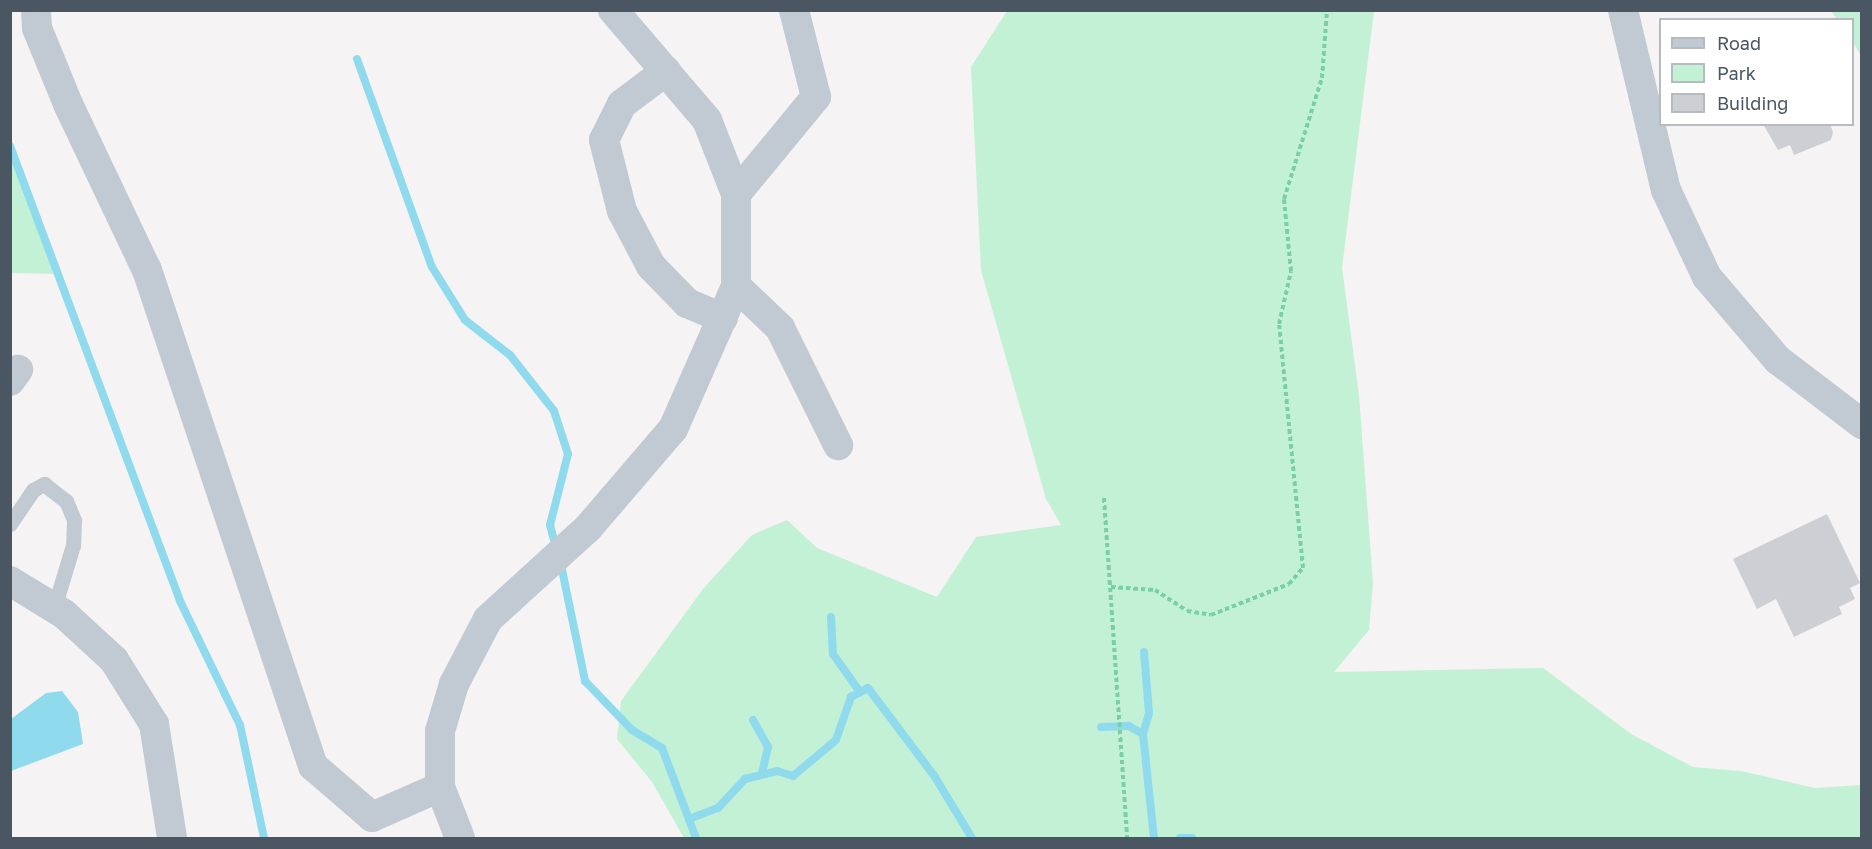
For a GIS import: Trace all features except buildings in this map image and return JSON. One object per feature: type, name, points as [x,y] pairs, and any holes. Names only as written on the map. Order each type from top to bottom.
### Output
[{"type":"street","points":[[36,10],[37,28],[68,104],[147,270],[313,766],[372,828],[440,787]]},
{"type":"street","points":[[460,838],[440,787],[440,731],[454,684],[488,619],[588,528],[674,429],[736,286],[736,195],[707,120],[613,10]]},
{"type":"street","points":[[736,195],[816,97],[795,10]]},
{"type":"street","points":[[1623,10],[1666,190],[1707,277],[1778,360],[1862,424]]},
{"type":"street","points":[[666,72],[622,104],[604,140],[622,211],[651,266],[687,303],[723,318]]},
{"type":"street","points":[[736,286],[780,328],[838,445]]},
{"type":"street","points":[[10,581],[54,608],[114,660],[154,724],[172,838]]},
{"type":"lane","points":[[10,524],[33,490],[44,484],[66,501],[74,520],[73,544],[54,608]]},
{"type":"path","points":[[1112,586],[1155,590],[1187,611],[1211,615],[1289,584],[1303,568],[1278,324],[1291,271],[1284,199],[1322,78],[1327,10]]},
{"type":"path","points":[[1104,498],[1112,586],[1127,838]]},
{"type":"green space","points":[[1007,11],[1374,11],[1342,268],[1359,395],[1373,583],[1369,630],[1334,672],[1543,668],[1631,734],[1693,767],[1741,771],[1815,788],[1861,785],[1861,838],[684,838],[652,782],[617,739],[621,701],[703,589],[752,535],[787,520],[817,548],[937,597],[976,537],[1061,525],[1046,499],[981,270],[971,67]]},
{"type":"green space","points":[[1831,11],[1861,11],[1861,56],[1854,44],[1854,18],[1836,18]]},
{"type":"green space","points":[[11,146],[44,241],[58,274],[11,273]]},
{"type":"water","points":[[62,691],[78,712],[83,744],[11,771],[11,719],[46,693]]},
{"type":"waterway","points":[[357,59],[432,267],[465,320],[510,355],[554,411],[568,454],[550,525],[556,548]]},
{"type":"waterway","points":[[10,146],[180,601],[240,725],[264,838]]},
{"type":"waterway","points":[[560,560],[585,681],[632,730],[662,748],[696,838]]},
{"type":"waterway","points":[[831,617],[833,654],[860,692]]},
{"type":"waterway","points":[[1144,652],[1149,713],[1143,734],[1154,838]]},
{"type":"waterway","points":[[689,819],[718,808],[745,779],[777,771],[793,776],[836,740],[851,697],[868,688],[935,777],[972,838]]},
{"type":"waterway","points":[[753,720],[768,747],[762,772]]},
{"type":"waterway","points":[[1101,727],[1129,726],[1143,734]]},
{"type":"waterway","points":[[1180,838],[1192,838]]}]
